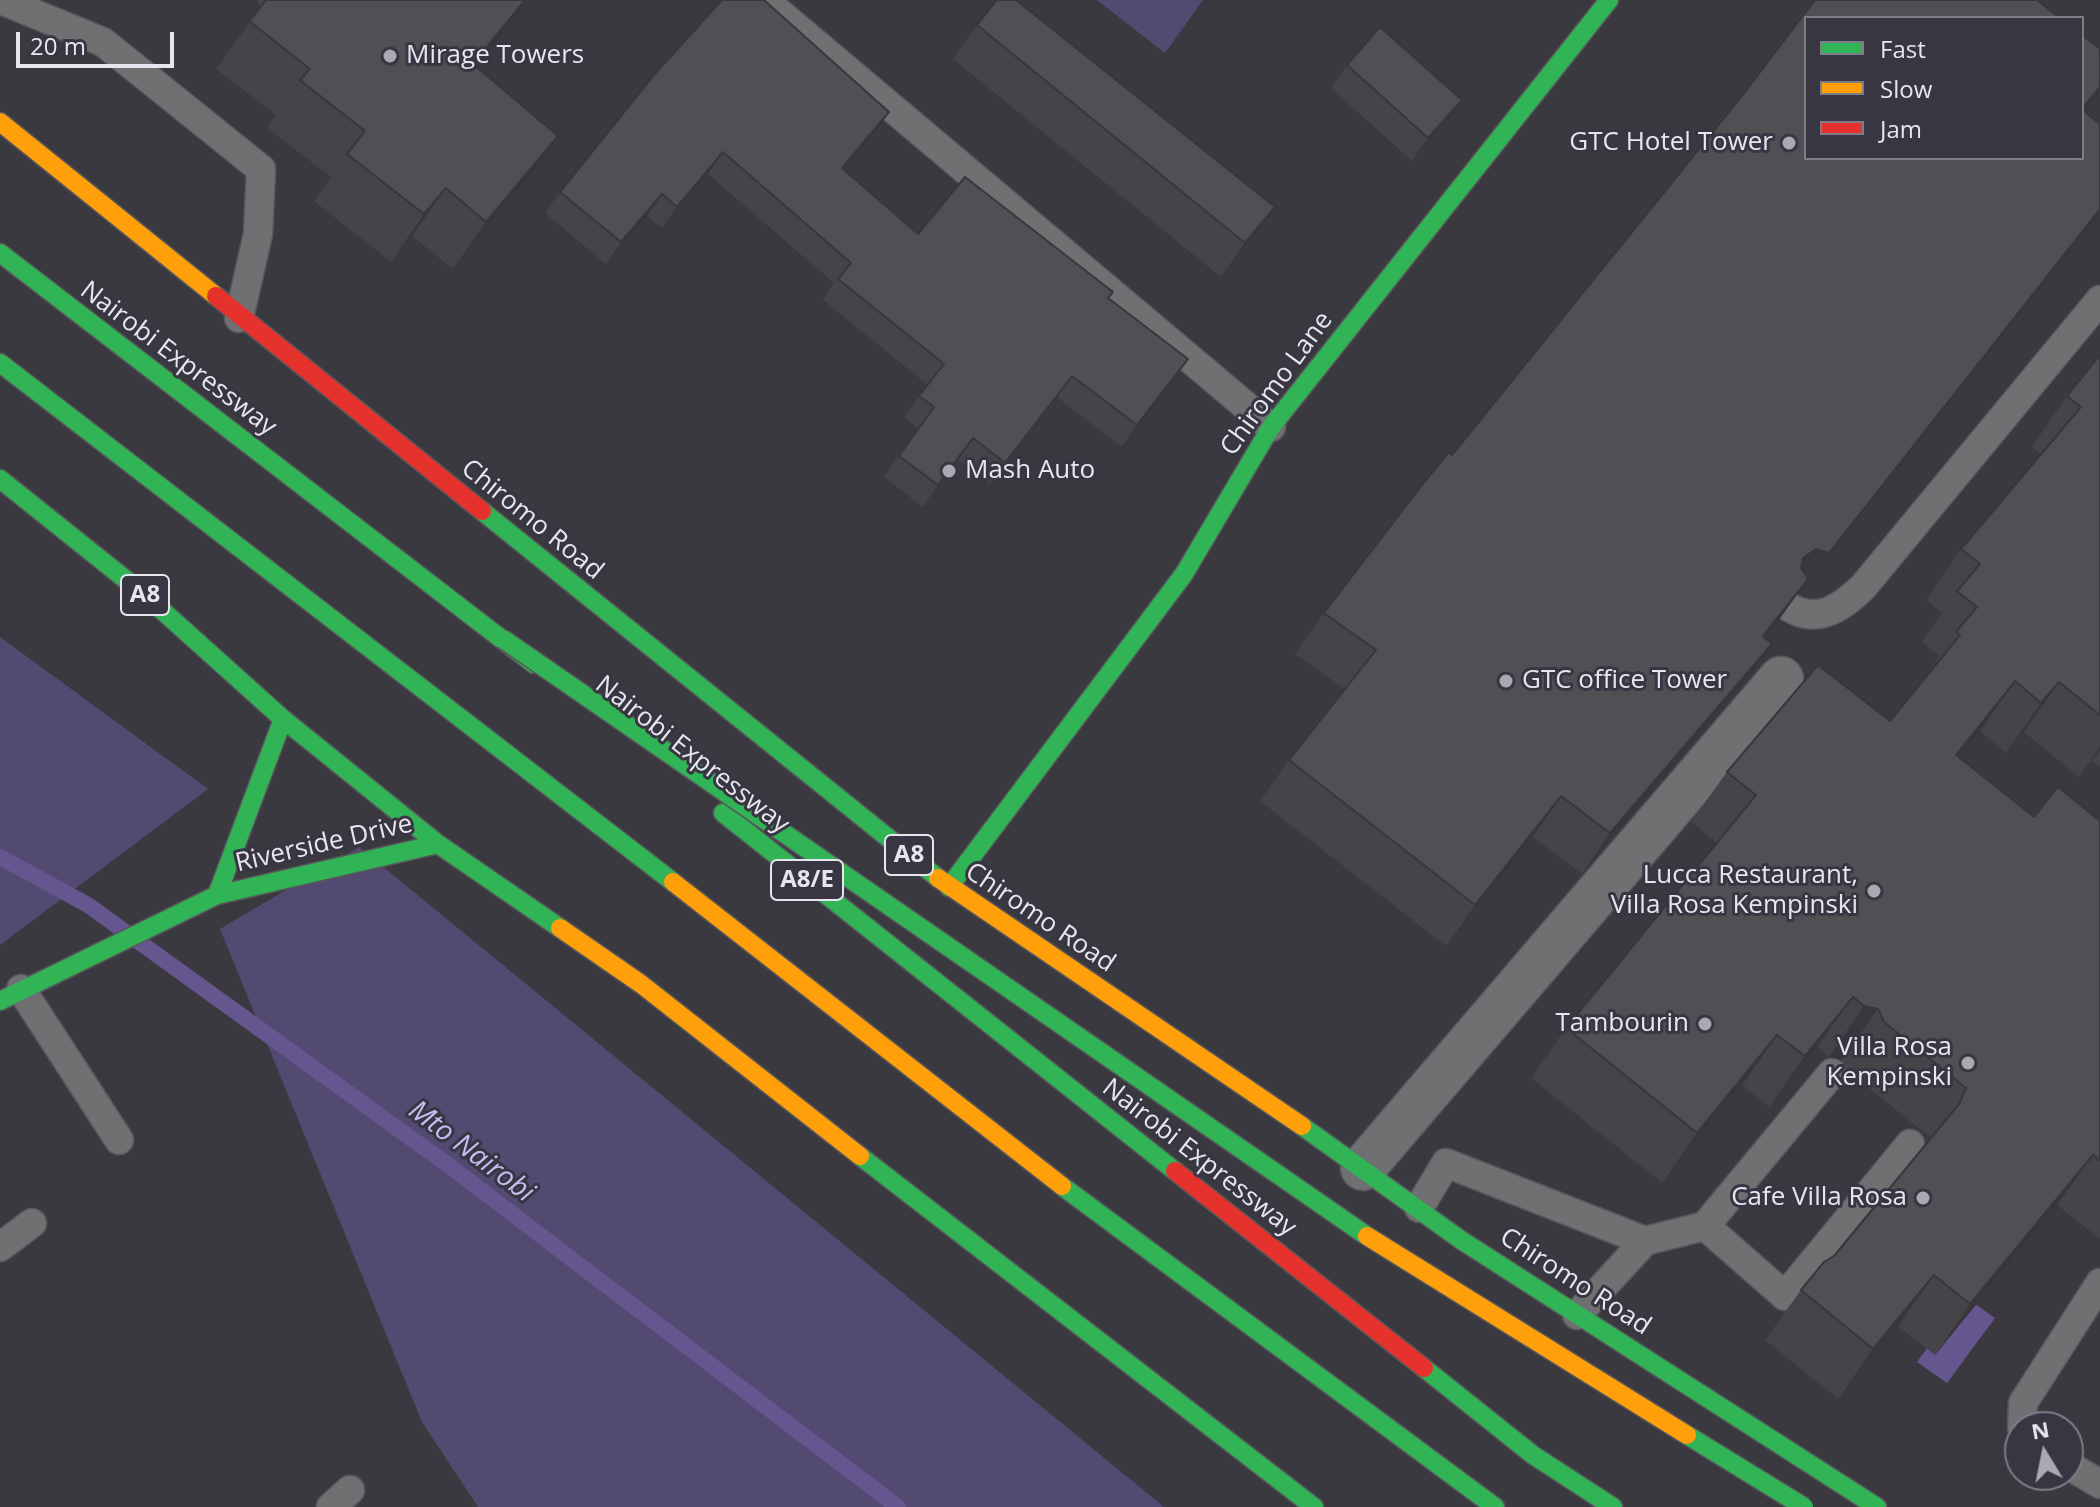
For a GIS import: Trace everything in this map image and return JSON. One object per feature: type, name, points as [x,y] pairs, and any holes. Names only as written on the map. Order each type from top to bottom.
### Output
[{"type":"main road","name":"Chiromo Lane","points":[[949,887],[1184,574],[1271,427],[1609,0]]},
{"type":"main road","name":"Chiromo Road","points":[[0,122],[239,318],[949,887],[1363,1168],[1568,1323],[1877,1507]]},
{"type":"main road","name":"Nairobi Expressway","points":[[0,253],[503,639],[1533,1455],[1613,1507]]},
{"type":"main road","points":[[0,363],[558,793],[1001,1140],[1495,1507]]},
{"type":"main road","name":"A8","points":[[0,479],[145,595],[283,719],[438,844],[641,984],[1210,1431],[1314,1507]]},
{"type":"main road","points":[[503,639],[1362,1233],[1804,1507]]},
{"type":"main road","name":"Riverside Drive","points":[[217,895],[283,719]]},
{"type":"main road","name":"Riverside Drive","points":[[217,895],[438,844]]},
{"type":"main road","points":[[10,995],[97,956],[217,895]]},
{"type":"main road","points":[[1461,1240],[1537,1311]]},
{"type":"main road","points":[[1568,1323],[1591,1361],[1786,1507]]},
{"type":"street","points":[[1363,1168],[1781,679]]},
{"type":"lane","points":[[1,0],[103,42],[261,169],[258,234],[239,318]]},
{"type":"lane","points":[[764,0],[1271,427]]},
{"type":"lane","points":[[1789,607],[1801,615],[1819,615],[1841,608],[1863,587],[2100,300]]},
{"type":"lane","points":[[10,995],[119,1140]]},
{"type":"lane","points":[[1568,1323],[1645,1241],[1705,1226],[1832,1073]]},
{"type":"lane","points":[[1705,1226],[1785,1296],[1910,1144]]},
{"type":"lane","points":[[1419,1208],[1446,1163],[1645,1241]]},
{"type":"lane","points":[[0,1247],[32,1223]]},
{"type":"lane","points":[[2023,1411],[2023,1403],[2100,1283]]},
{"type":"shaded area","points":[[1097,0],[1203,0],[1165,53]]},
{"type":"shaded area","points":[[0,637],[208,789],[0,945]]},
{"type":"shaded area","points":[[359,847],[1164,1507],[478,1507],[422,1422],[220,929]]},
{"type":"shaded area","points":[[1965,1297],[1995,1318],[1947,1383],[1917,1362]]},
{"type":"building","points":[[266,0],[525,0],[473,64],[558,136],[486,222],[446,188],[424,214],[347,154],[365,131],[300,80],[310,69],[249,21]]},
{"type":"building","points":[[722,0],[764,0],[889,112],[842,168],[918,234],[965,177],[1113,292],[1108,298],[1188,359],[1137,425],[1072,376],[1005,463],[973,438],[938,485],[899,456],[934,407],[919,396],[944,364],[838,279],[851,263],[723,152],[677,207],[662,194],[621,242],[560,192],[653,76]]},
{"type":"building","points":[[997,0],[1016,0],[1275,207],[1245,243],[977,25]]},
{"type":"building","points":[[1815,0],[2037,0],[2057,16],[1804,16],[1804,160],[2084,160],[2084,112],[2100,124],[2100,209],[1829,553],[1816,549],[1803,558],[1801,568],[1808,579],[1763,636],[1772,644],[1610,833],[1561,796],[1475,905],[1289,760],[1376,650],[1324,613],[1422,485],[1449,452],[1452,455],[1745,92]]},
{"type":"building","points":[[1380,27],[1462,100],[1428,138],[1347,65]]},
{"type":"building","points":[[2084,37],[2100,49],[2100,87],[2084,107]]},
{"type":"building","name":"Villa Rosa Kempinski","points":[[2100,355],[2100,715],[2059,682],[2041,703],[2015,681],[1956,755],[2034,817],[2058,787],[2100,821],[2100,1160],[2093,1155],[1970,1304],[1934,1275],[1873,1349],[1801,1290],[1824,1262],[1834,1256],[1959,1104],[1966,1088],[1884,1022],[1878,1009],[1864,1006],[1853,997],[1805,1056],[1777,1035],[1697,1133],[1566,1028],[1756,795],[1727,772],[1818,665],[1890,721],[1960,635],[1956,632],[1977,607],[1957,591],[1980,564],[1961,549],[2081,407],[2067,396]]},
{"type":"waterway","name":"Mto Nairobi","points":[[0,857],[88,905],[448,1165],[898,1507]]},
{"type":"traffic: fast","points":[[949,887],[1184,574],[1271,427],[1609,0]]},
{"type":"traffic: fast","points":[[0,253],[534,664]]},
{"type":"traffic: fast","points":[[0,363],[673,882]]},
{"type":"traffic: fast","points":[[0,479],[145,595],[283,719],[438,844],[560,928]]},
{"type":"traffic: fast","points":[[482,511],[938,878]]},
{"type":"traffic: fast","points":[[503,639],[1367,1236]]},
{"type":"traffic: fast","points":[[217,895],[283,719]]},
{"type":"traffic: fast","points":[[723,813],[1175,1171]]},
{"type":"traffic: fast","points":[[0,1001],[217,895],[438,844]]},
{"type":"traffic: fast","points":[[1302,1126],[1461,1240],[1877,1507]]},
{"type":"traffic: fast","points":[[860,1156],[1314,1507]]},
{"type":"traffic: fast","points":[[1062,1186],[1495,1507]]},
{"type":"traffic: fast","points":[[1424,1368],[1533,1455],[1613,1507]]},
{"type":"traffic: fast","points":[[1687,1435],[1804,1507]]},
{"type":"traffic: slow","points":[[0,122],[216,296]]},
{"type":"traffic: slow","points":[[938,878],[1302,1126]]},
{"type":"traffic: slow","points":[[673,882],[1062,1186]]},
{"type":"traffic: slow","points":[[560,928],[641,984],[860,1156]]},
{"type":"traffic: slow","points":[[1367,1236],[1687,1435]]},
{"type":"traffic: jam","points":[[216,296],[482,511]]},
{"type":"traffic: jam","points":[[1175,1171],[1424,1368]]},
{"type":"place","name":"Mirage Towers","points":[[390,56]]},
{"type":"place","name":"GTC Hotel Tower","points":[[1789,143]]},
{"type":"place","name":"Mash Auto","points":[[949,471]]},
{"type":"place","name":"GTC office Tower","points":[[1506,681]]},
{"type":"place","name":"Lucca Restaurant, Villa Rosa Kempinski","points":[[1874,891]]},
{"type":"place","name":"Tambourin","points":[[1705,1024]]},
{"type":"place","name":"Villa Rosa Kempinski","points":[[1968,1063]]},
{"type":"place","name":"Cafe Villa Rosa","points":[[1923,1198]]}]
